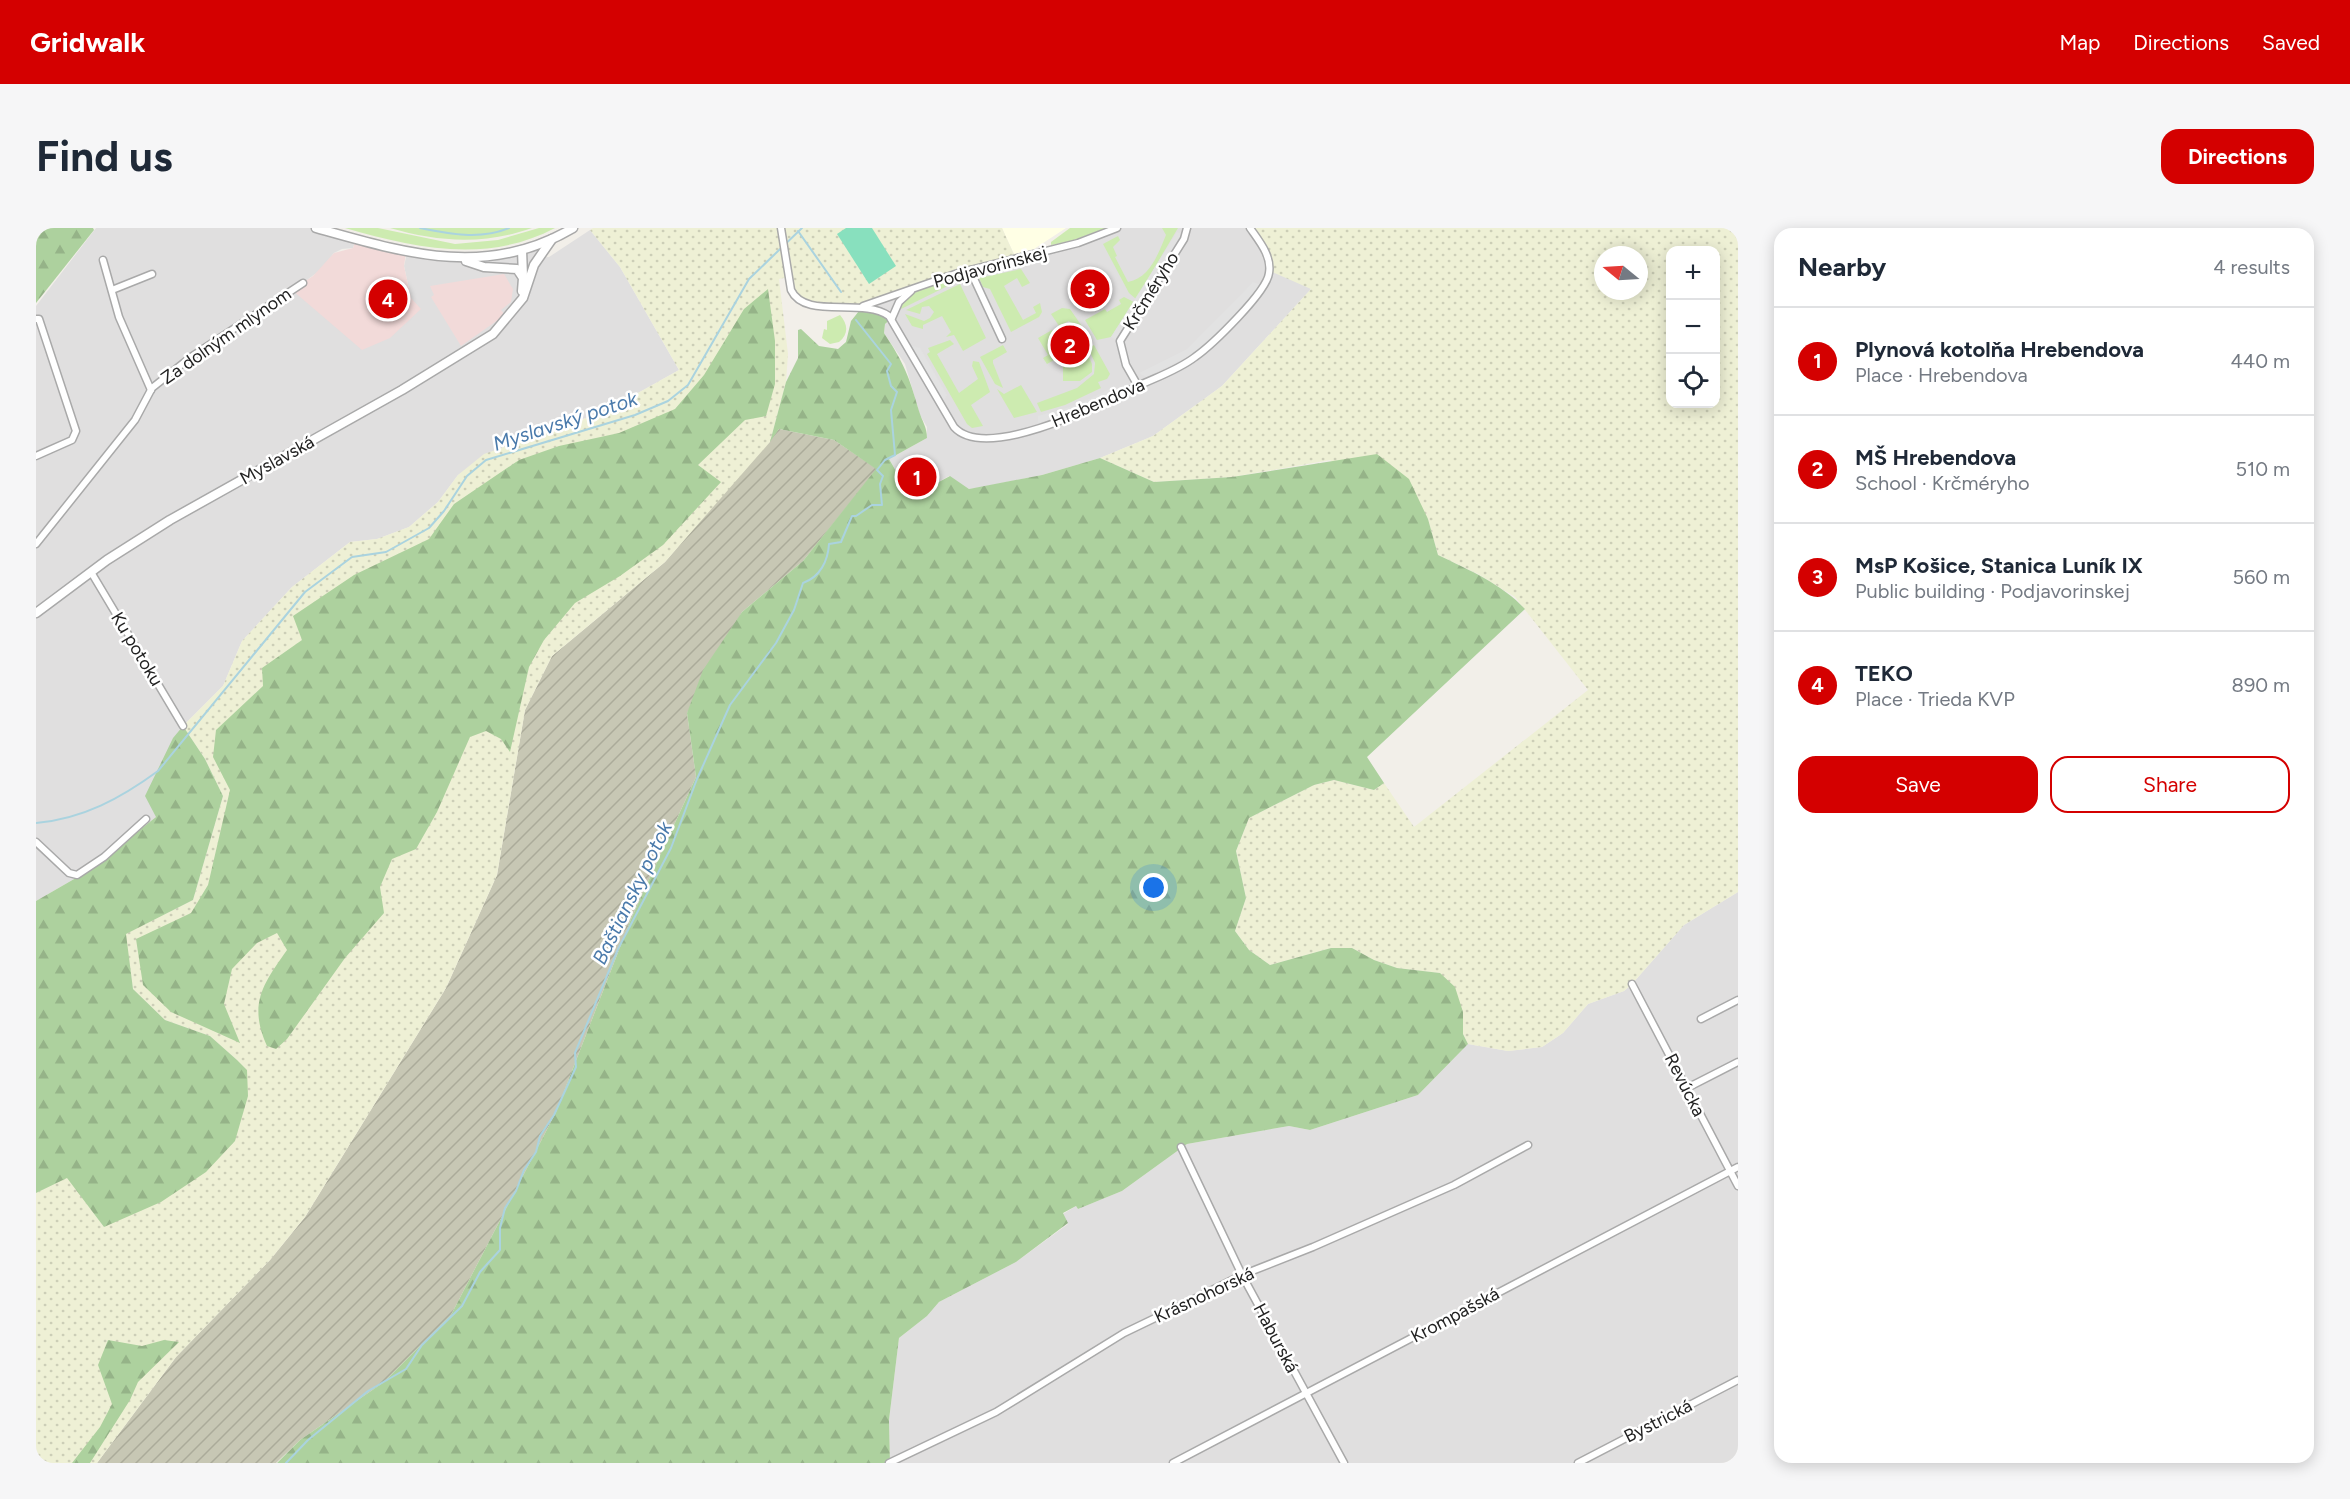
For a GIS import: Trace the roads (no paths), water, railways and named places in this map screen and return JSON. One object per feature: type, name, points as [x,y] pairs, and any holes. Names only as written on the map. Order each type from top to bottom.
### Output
[{"type":"street","points":[[316,228],[411,254],[456,258],[481,257],[522,250],[552,239]]},
{"type":"street","name":"Myslavská","points":[[36,613],[91,572],[193,506],[493,334],[526,294],[535,263],[552,239],[572,228]]},
{"type":"street","points":[[781,228],[791,290],[801,301],[813,306],[863,306],[881,311],[892,318],[899,302],[911,290]]},
{"type":"street","name":"Podjavorinskej","points":[[863,306],[970,270],[1078,243],[1117,228]]},
{"type":"street","name":"Krčméryho","points":[[1138,386],[1126,365],[1119,343],[1184,239],[1188,228]]},
{"type":"street","name":"Hrebendova","points":[[892,318],[952,425],[968,436],[998,437],[1057,423],[1138,386],[1199,354],[1263,289],[1268,278],[1269,262],[1250,228]]},
{"type":"street","name":"Myslavská","points":[[516,308],[523,278],[522,250]]},
{"type":"street","points":[[456,258],[487,267],[513,267],[520,271],[523,278]]},
{"type":"street","name":"Za dolným mlynom","points":[[103,260],[119,317],[151,390]]},
{"type":"street","points":[[970,270],[1002,339]]},
{"type":"street","points":[[112,290],[152,274]]},
{"type":"street","name":"Za dolným mlynom","points":[[36,544],[135,420],[151,390],[187,360],[303,283]]},
{"type":"street","points":[[36,319],[39,319],[76,431],[72,440],[36,456]]},
{"type":"street","name":"Ku potoku","points":[[91,572],[183,726]]},
{"type":"street","points":[[36,842],[69,873],[77,874],[105,857],[146,819]]},
{"type":"street","name":"Revúcka","points":[[1632,984],[1738,1186]]},
{"type":"street","points":[[1701,1019],[1736,1001],[1738,1010]]},
{"type":"street","points":[[1687,1088],[1738,1062]]},
{"type":"street","name":"Krásnohorská","points":[[889,1463],[996,1412],[1124,1334],[1242,1275],[1313,1247],[1454,1185],[1528,1145]]},
{"type":"street","name":"Haburská","points":[[1180,1147],[1242,1275],[1344,1463]]},
{"type":"street","name":"Krompašská","points":[[1173,1463],[1738,1167]]},
{"type":"street","name":"Bystrická","points":[[1578,1463],[1738,1380]]},
{"type":"waterway","points":[[420,228],[476,235],[509,228]]},
{"type":"waterway","name":"Myslavský potok","points":[[36,823],[70,817],[101,806],[158,771],[305,592],[352,557],[386,552],[429,528],[444,511],[467,476],[486,460],[635,415],[668,401],[688,385],[749,279],[802,228]]},
{"type":"waterway","name":"Baštiansky potok","points":[[798,231],[841,292]]},
{"type":"waterway","name":"Baštiansky potok","points":[[286,1463],[308,1440],[368,1391],[406,1369],[422,1345],[462,1306],[480,1272],[500,1250],[500,1228],[505,1208],[536,1152],[540,1136],[554,1115],[576,1067],[575,1053],[618,949],[671,848],[697,779],[730,705],[776,643],[794,610],[803,583],[814,577],[822,568],[829,544],[841,542],[852,516],[856,516],[872,505],[882,505],[880,484],[883,476],[877,470],[885,460],[895,455],[891,410],[897,392],[891,386],[887,371],[891,364],[856,320]]},
{"type":"place","name":"MsP Košice, Stanica Luník IX","points":[[1090,289]]},
{"type":"place","name":"TEKO","points":[[388,299]]},
{"type":"place","name":"MŠ Hrebendova","points":[[1070,345]]},
{"type":"place","name":"Plynová kotolňa Hrebendova","points":[[917,477]]}]
